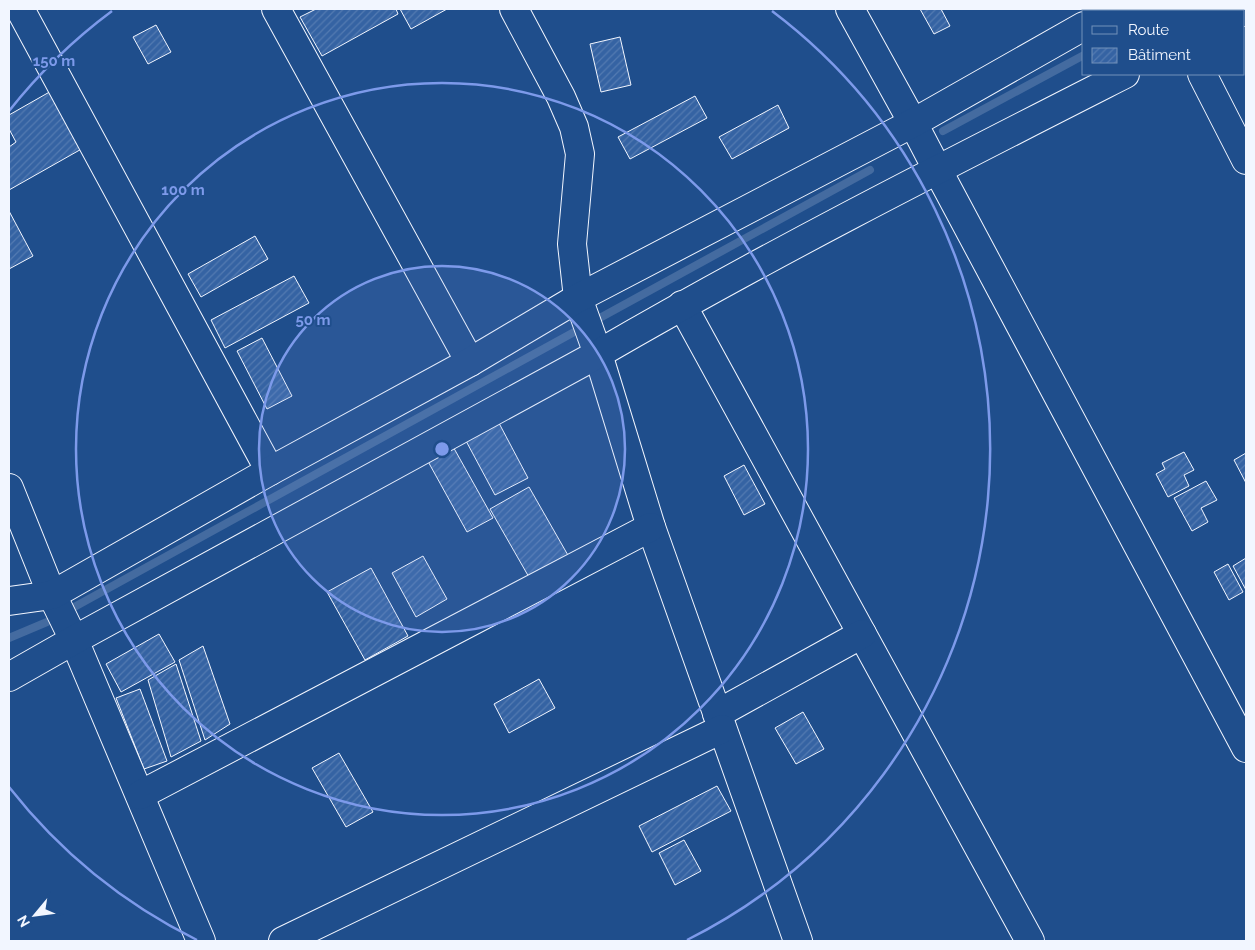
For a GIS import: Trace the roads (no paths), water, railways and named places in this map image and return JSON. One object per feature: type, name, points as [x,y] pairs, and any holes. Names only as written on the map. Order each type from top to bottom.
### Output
[{"type":"street","points":[[20,9],[270,471]]},
{"type":"street","points":[[276,9],[470,362]]},
{"type":"street","points":[[514,9],[561,97],[574,127],[580,154],[572,244],[578,298],[598,354],[651,527],[798,941]]},
{"type":"street","points":[[850,9],[1244,739]]},
{"type":"street","points":[[9,601],[52,595],[270,471],[470,362],[578,298],[913,123],[1082,27]]},
{"type":"street","points":[[9,676],[598,354],[682,305],[937,169],[1124,75]]},
{"type":"street","points":[[1203,75],[1246,160]]},
{"type":"street","points":[[682,305],[1030,941]]},
{"type":"street","points":[[9,488],[52,595],[74,640],[200,941]]},
{"type":"street","points":[[140,795],[651,527]]},
{"type":"street","points":[[282,941],[720,722],[862,634]]},
{"type":"waterway","points":[[943,131],[1082,56]]},
{"type":"waterway","points":[[67,611],[870,170]]},
{"type":"waterway","points":[[9,638],[47,622]]}]
